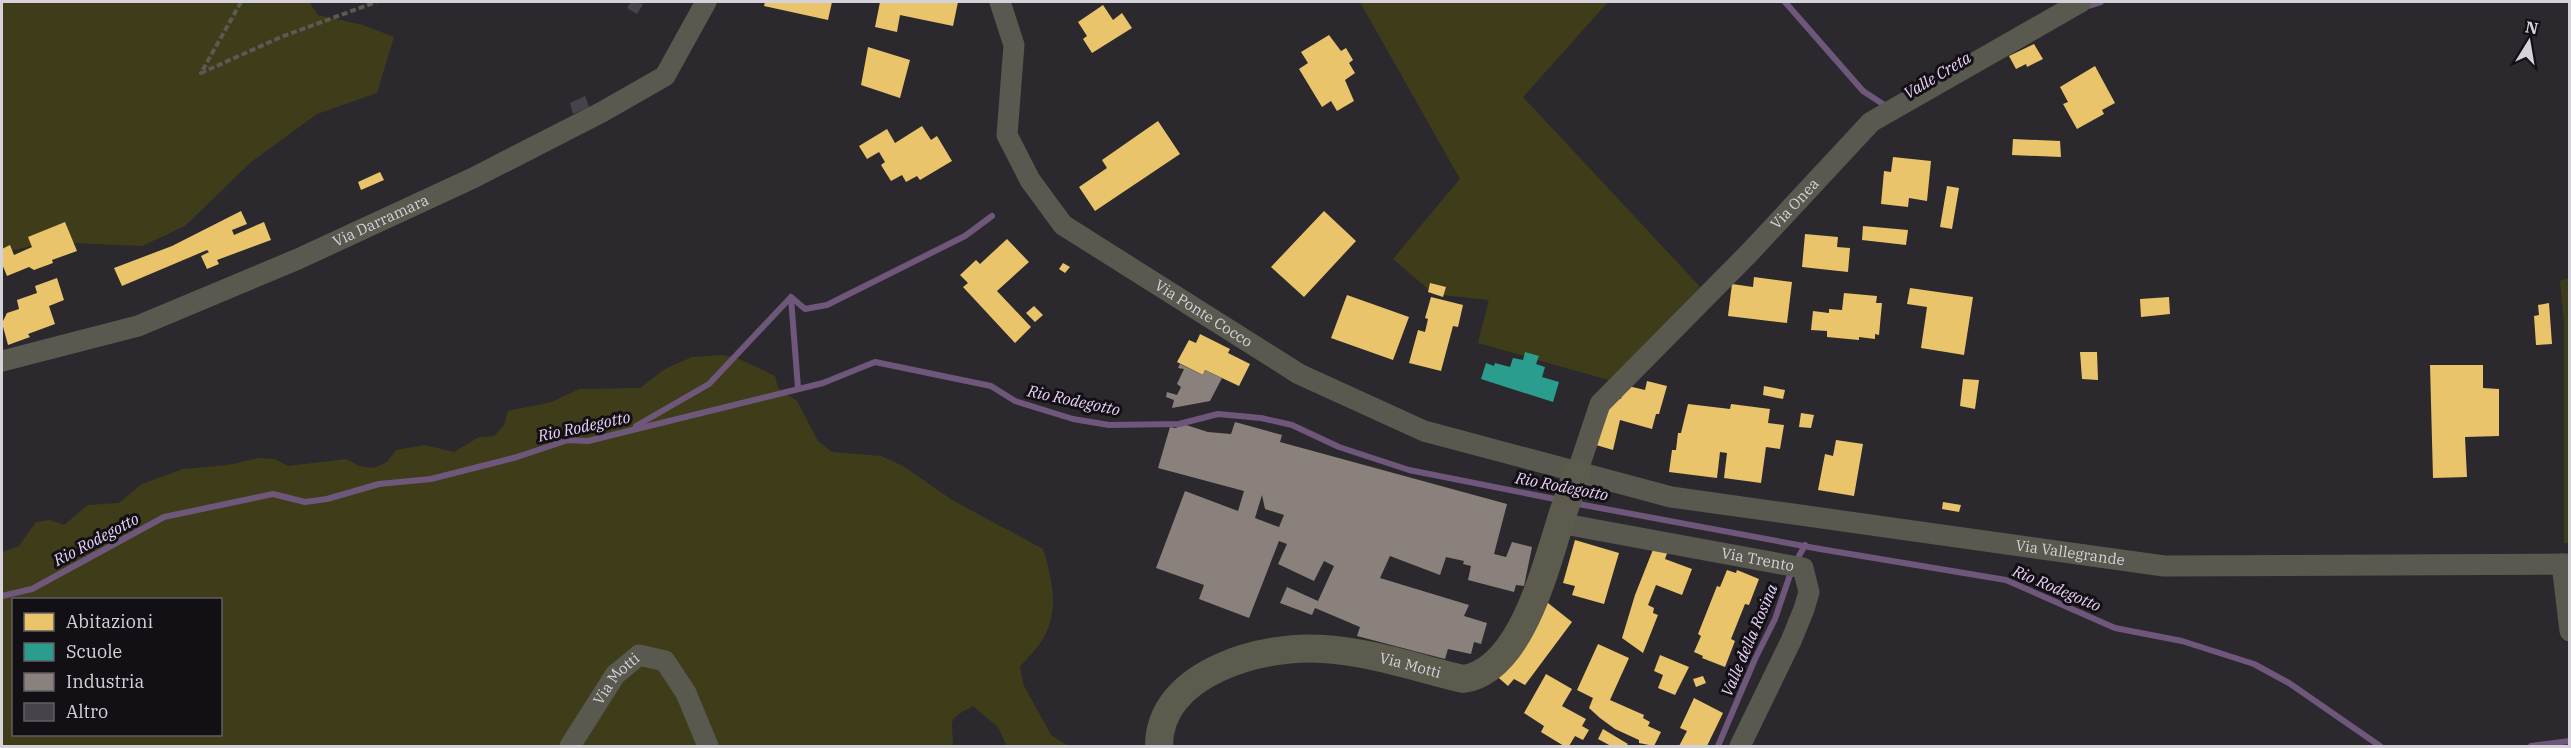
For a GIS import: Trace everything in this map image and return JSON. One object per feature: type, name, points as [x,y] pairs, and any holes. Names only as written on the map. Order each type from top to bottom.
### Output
[{"type":"street","name":"Via Darramara","points":[[2,361],[138,326],[298,259],[506,162],[602,112],[665,75],[706,2]]},
{"type":"street","name":"Via Ponte Cocco","points":[[1000,2],[1014,45],[1007,135],[1030,180],[1063,225],[1299,374],[1568,500]]},
{"type":"street","name":"Via Onea","points":[[1568,500],[1600,404],[1752,250],[1871,122],[2081,2]]},
{"type":"street","name":"Via Vallegrande","points":[[1568,500],[1671,497],[2164,566],[2566,564]]},
{"type":"street","name":"Via Trento","points":[[1568,500],[1794,566],[1809,592],[1791,641],[1740,747]]},
{"type":"street","name":"Via Motti","points":[[1159,747],[1159,738],[1167,713],[1178,696],[1207,672],[1257,655],[1304,648],[1325,649],[1383,659],[1463,679],[1476,678],[1488,671],[1530,613],[1568,500]]},
{"type":"street","points":[[2566,564],[2570,631]]},
{"type":"street","name":"Via Motti","points":[[570,747],[615,675],[639,655],[665,661],[686,693],[708,747]]},
{"type":"path","points":[[241,2],[201,73],[281,37],[376,2]]},
{"type":"shaded area","points":[[2,2],[309,2],[318,15],[363,25],[394,37],[377,93],[317,114],[250,163],[185,226],[142,246],[48,242],[2,253]]},
{"type":"shaded area","points":[[1360,2],[1608,2],[1523,97],[1704,291],[1612,381],[1478,343],[1489,300],[1434,294],[1393,259],[1460,179]]},
{"type":"shaded area","points":[[2569,278],[2570,543],[2564,543],[2564,321],[2560,281]]},
{"type":"shaded area","points":[[722,355],[737,358],[775,376],[778,388],[797,401],[818,441],[832,452],[881,456],[903,466],[952,500],[1043,549],[1051,580],[1052,613],[1044,637],[1020,667],[1023,684],[1051,735],[1068,746],[1007,746],[998,727],[973,706],[954,718],[952,722],[953,746],[2,746],[2,552],[19,546],[36,522],[50,520],[64,525],[88,505],[119,503],[142,484],[183,469],[228,465],[259,458],[275,459],[288,466],[346,459],[359,466],[374,468],[387,462],[396,450],[424,445],[454,452],[479,437],[494,436],[504,425],[508,411],[552,402],[579,389],[640,388],[665,369],[692,357]]},
{"type":"building: Abitazioni","points":[[765,2],[832,2],[828,20],[764,6]]},
{"type":"building: Abitazioni","points":[[880,2],[958,2],[953,26],[900,15],[897,32],[875,27]]},
{"type":"building: Abitazioni","points":[[1103,5],[1113,20],[1122,13],[1132,28],[1092,53],[1083,39],[1087,36],[1078,22]]},
{"type":"building: Abitazioni","points":[[1329,35],[1341,51],[1346,48],[1353,60],[1349,63],[1355,73],[1345,80],[1354,101],[1337,111],[1331,101],[1322,107],[1299,69],[1308,63],[1301,52]]},
{"type":"building: Abitazioni","points":[[2034,44],[2043,59],[2027,67],[2026,64],[2016,69],[2009,56]]},
{"type":"building: Abitazioni","points":[[868,47],[910,60],[900,98],[861,85]]},
{"type":"building: Abitazioni","points":[[2095,66],[2115,103],[2102,110],[2104,114],[2077,129],[2063,104],[2068,102],[2060,87]]},
{"type":"building: Abitazioni","points":[[1158,121],[1180,154],[1095,211],[1079,187],[1107,168],[1102,160]]},
{"type":"building: Abitazioni","points":[[922,126],[931,140],[937,136],[952,161],[920,180],[917,176],[906,182],[902,175],[891,181],[881,165],[885,162],[879,152],[867,159],[859,146],[887,129],[895,143]]},
{"type":"building: Abitazioni","points":[[2013,139],[2060,141],[2061,157],[2012,155]]},
{"type":"building: Abitazioni","points":[[1893,157],[1931,161],[1927,201],[1909,198],[1908,207],[1881,204],[1884,171],[1891,172]]},
{"type":"building: Abitazioni","points":[[380,172],[384,180],[361,190],[358,182]]},
{"type":"building: Abitazioni","points":[[1947,186],[1959,188],[1952,229],[1940,227]]},
{"type":"building: Abitazioni","points":[[241,211],[247,224],[232,230],[234,235],[264,222],[271,240],[217,260],[219,264],[207,269],[201,256],[209,252],[207,250],[122,286],[114,268],[172,246]]},
{"type":"building: Abitazioni","points":[[1324,211],[1356,241],[1304,297],[1271,267]]},
{"type":"building: Abitazioni","points":[[65,222],[77,251],[52,260],[53,263],[34,270],[29,267],[7,276],[2,264],[2,249],[10,245],[14,255],[32,247],[28,237]]},
{"type":"building: Abitazioni","points":[[1863,226],[1908,230],[1906,245],[1862,240]]},
{"type":"building: Abitazioni","points":[[1805,234],[1838,237],[1837,247],[1850,248],[1848,272],[1802,267]]},
{"type":"building: Abitazioni","points":[[1007,239],[1029,262],[997,291],[1031,327],[1015,343],[963,287],[968,283],[960,275],[976,260],[980,264]]},
{"type":"building: Abitazioni","points":[[1063,263],[1070,267],[1065,273],[1059,269]]},
{"type":"building: Abitazioni","points":[[1754,277],[1792,282],[1787,323],[1728,316],[1732,284],[1753,287]]},
{"type":"building: Abitazioni","points":[[57,278],[64,300],[49,306],[55,324],[28,334],[30,337],[8,345],[2,323],[7,313],[19,309],[17,300],[37,293],[35,286]]},
{"type":"building: Abitazioni","points":[[1430,283],[1446,287],[1443,297],[1428,292]]},
{"type":"building: Abitazioni","points":[[1910,288],[1973,297],[1964,355],[1921,348],[1927,307],[1907,304]]},
{"type":"building: Abitazioni","points":[[1844,293],[1877,296],[1876,303],[1882,303],[1879,335],[1875,334],[1875,339],[1827,337],[1827,331],[1811,330],[1813,311],[1829,313],[1829,309],[1842,310]]},
{"type":"building: Abitazioni","points":[[1347,295],[1409,317],[1393,360],[1331,338]]},
{"type":"building: Abitazioni","points":[[1431,297],[1463,305],[1458,327],[1453,326],[1441,371],[1409,363],[1418,330],[1425,332],[1428,319],[1425,318]]},
{"type":"building: Abitazioni","points":[[2169,297],[2170,314],[2141,317],[2140,299]]},
{"type":"building: Abitazioni","points":[[2549,303],[2552,344],[2536,345],[2534,316],[2539,315],[2538,305]]},
{"type":"building: Abitazioni","points":[[1034,306],[1043,315],[1035,322],[1026,313]]},
{"type":"building: Abitazioni","points":[[1200,334],[1230,349],[1228,353],[1250,364],[1239,386],[1205,370],[1203,375],[1177,362],[1189,340],[1196,343]]},
{"type":"building: Abitazioni","points":[[2080,352],[2097,352],[2098,380],[2082,379]]},
{"type":"building: Abitazioni","points":[[2430,365],[2483,365],[2483,388],[2499,389],[2499,436],[2465,437],[2467,477],[2433,478]]},
{"type":"building: Abitazioni","points":[[1963,379],[1979,380],[1975,409],[1960,406]]},
{"type":"building: Abitazioni","points":[[1647,381],[1667,386],[1652,429],[1620,420],[1613,450],[1596,445],[1613,397],[1621,399],[1624,385],[1645,390]]},
{"type":"building: Abitazioni","points":[[1764,386],[1785,390],[1783,399],[1763,395]]},
{"type":"building: Abitazioni","points":[[1688,404],[1730,409],[1731,404],[1770,409],[1768,423],[1784,425],[1780,449],[1766,447],[1761,483],[1724,478],[1727,453],[1720,452],[1717,478],[1669,472],[1672,450],[1676,450],[1678,433],[1681,433]]},
{"type":"building: Abitazioni","points":[[1801,413],[1814,415],[1811,428],[1799,427]]},
{"type":"building: Abitazioni","points":[[1836,440],[1863,444],[1854,496],[1818,490],[1825,454],[1833,456]]},
{"type":"building: Abitazioni","points":[[1943,502],[1961,505],[1959,512],[1942,509]]},
{"type":"building: Abitazioni","points":[[1575,540],[1619,553],[1604,604],[1572,595],[1575,586],[1563,583]]},
{"type":"building: Abitazioni","points":[[1656,542],[1670,545],[1665,559],[1692,569],[1682,595],[1656,585],[1648,605],[1654,608],[1653,613],[1658,615],[1643,653],[1622,638],[1635,595]]},
{"type":"building: Abitazioni","points":[[1727,570],[1736,573],[1737,570],[1759,579],[1749,605],[1745,604],[1731,639],[1735,641],[1725,667],[1702,658],[1703,656],[1694,652],[1701,636],[1698,634],[1717,586],[1720,587]]},
{"type":"building: Abitazioni","points":[[1543,599],[1572,622],[1525,685],[1514,679],[1508,686],[1492,672]]},
{"type":"building: Abitazioni","points":[[1598,644],[1629,658],[1610,700],[1644,715],[1643,718],[1650,722],[1648,726],[1661,732],[1654,746],[1639,743],[1639,740],[1615,729],[1589,708],[1593,698],[1577,690]]},
{"type":"building: Abitazioni","points":[[1660,655],[1689,667],[1675,695],[1658,688],[1663,675],[1654,671]]},
{"type":"building: Abitazioni","points":[[1546,674],[1572,689],[1562,706],[1586,719],[1582,726],[1589,730],[1583,740],[1575,736],[1569,746],[1564,746],[1541,732],[1544,726],[1524,713]]},
{"type":"building: Abitazioni","points":[[1703,676],[1706,683],[1696,687],[1693,679]]},
{"type":"building: Abitazioni","points":[[1694,698],[1723,713],[1707,746],[1679,746],[1687,731],[1680,728]]},
{"type":"building: Abitazioni","points":[[1603,729],[1628,744],[1611,746],[1598,739]]},
{"type":"building: Scuole","points":[[1525,352],[1539,356],[1536,364],[1545,367],[1542,377],[1559,382],[1553,402],[1481,379],[1486,363],[1510,367],[1513,358],[1523,360]]},
{"type":"building: Industria","points":[[1180,364],[1203,375],[1205,370],[1222,378],[1210,401],[1172,408],[1174,400],[1166,397],[1167,392],[1177,395],[1181,387],[1177,384],[1184,369],[1178,368]]},
{"type":"building: Industria","points":[[1235,422],[1282,435],[1280,442],[1507,504],[1494,554],[1506,557],[1512,542],[1532,547],[1524,586],[1516,585],[1514,592],[1468,580],[1471,566],[1463,564],[1464,561],[1446,557],[1440,575],[1390,556],[1380,578],[1469,605],[1464,616],[1487,623],[1481,644],[1474,642],[1471,654],[1448,649],[1445,659],[1357,636],[1360,627],[1315,608],[1312,615],[1280,603],[1287,587],[1318,601],[1334,566],[1324,561],[1314,581],[1278,564],[1287,544],[1279,541],[1249,618],[1199,599],[1204,585],[1156,568],[1185,491],[1238,511],[1244,491],[1158,468],[1170,427],[1186,425],[1208,432],[1231,434]],"holes":[[[1262,495],[1265,509],[1284,515],[1279,527],[1255,518]]]},
{"type":"building: Altro","points":[[631,2],[643,4],[637,14],[627,8]]},
{"type":"building: Altro","points":[[585,96],[589,107],[573,114],[570,103]]},
{"type":"waterway","name":"Valle Creta","points":[[1785,2],[1863,91],[1889,108]]},
{"type":"waterway","name":"Valle Creta","points":[[2084,7],[2101,2]]},
{"type":"waterway","points":[[791,297],[805,309],[827,305],[965,236],[992,216]]},
{"type":"waterway","points":[[636,426],[709,384],[791,297]]},
{"type":"waterway","points":[[791,298],[798,388]]},
{"type":"waterway","name":"Rio Rodegotto","points":[[2,596],[32,589],[164,517],[273,494],[305,502],[327,499],[379,484],[431,479],[517,457],[568,440],[588,441],[823,383],[875,362],[991,386],[1015,401],[1073,419],[1109,425],[1179,424],[1218,414],[1261,418],[1292,425],[1339,447],[1409,470],[1560,500]]},
{"type":"waterway","name":"Rio Rodegotto","points":[[1573,503],[1820,549],[2006,580],[2115,628],[2182,641],[2254,664],[2289,683],[2380,746]]},
{"type":"waterway","name":"Valle della Rosina","points":[[1718,746],[1755,659],[1775,619],[1792,569],[1805,545]]},
{"type":"waterway","name":"Rio Rodegotto","points":[[2531,746],[2570,741]]}]
